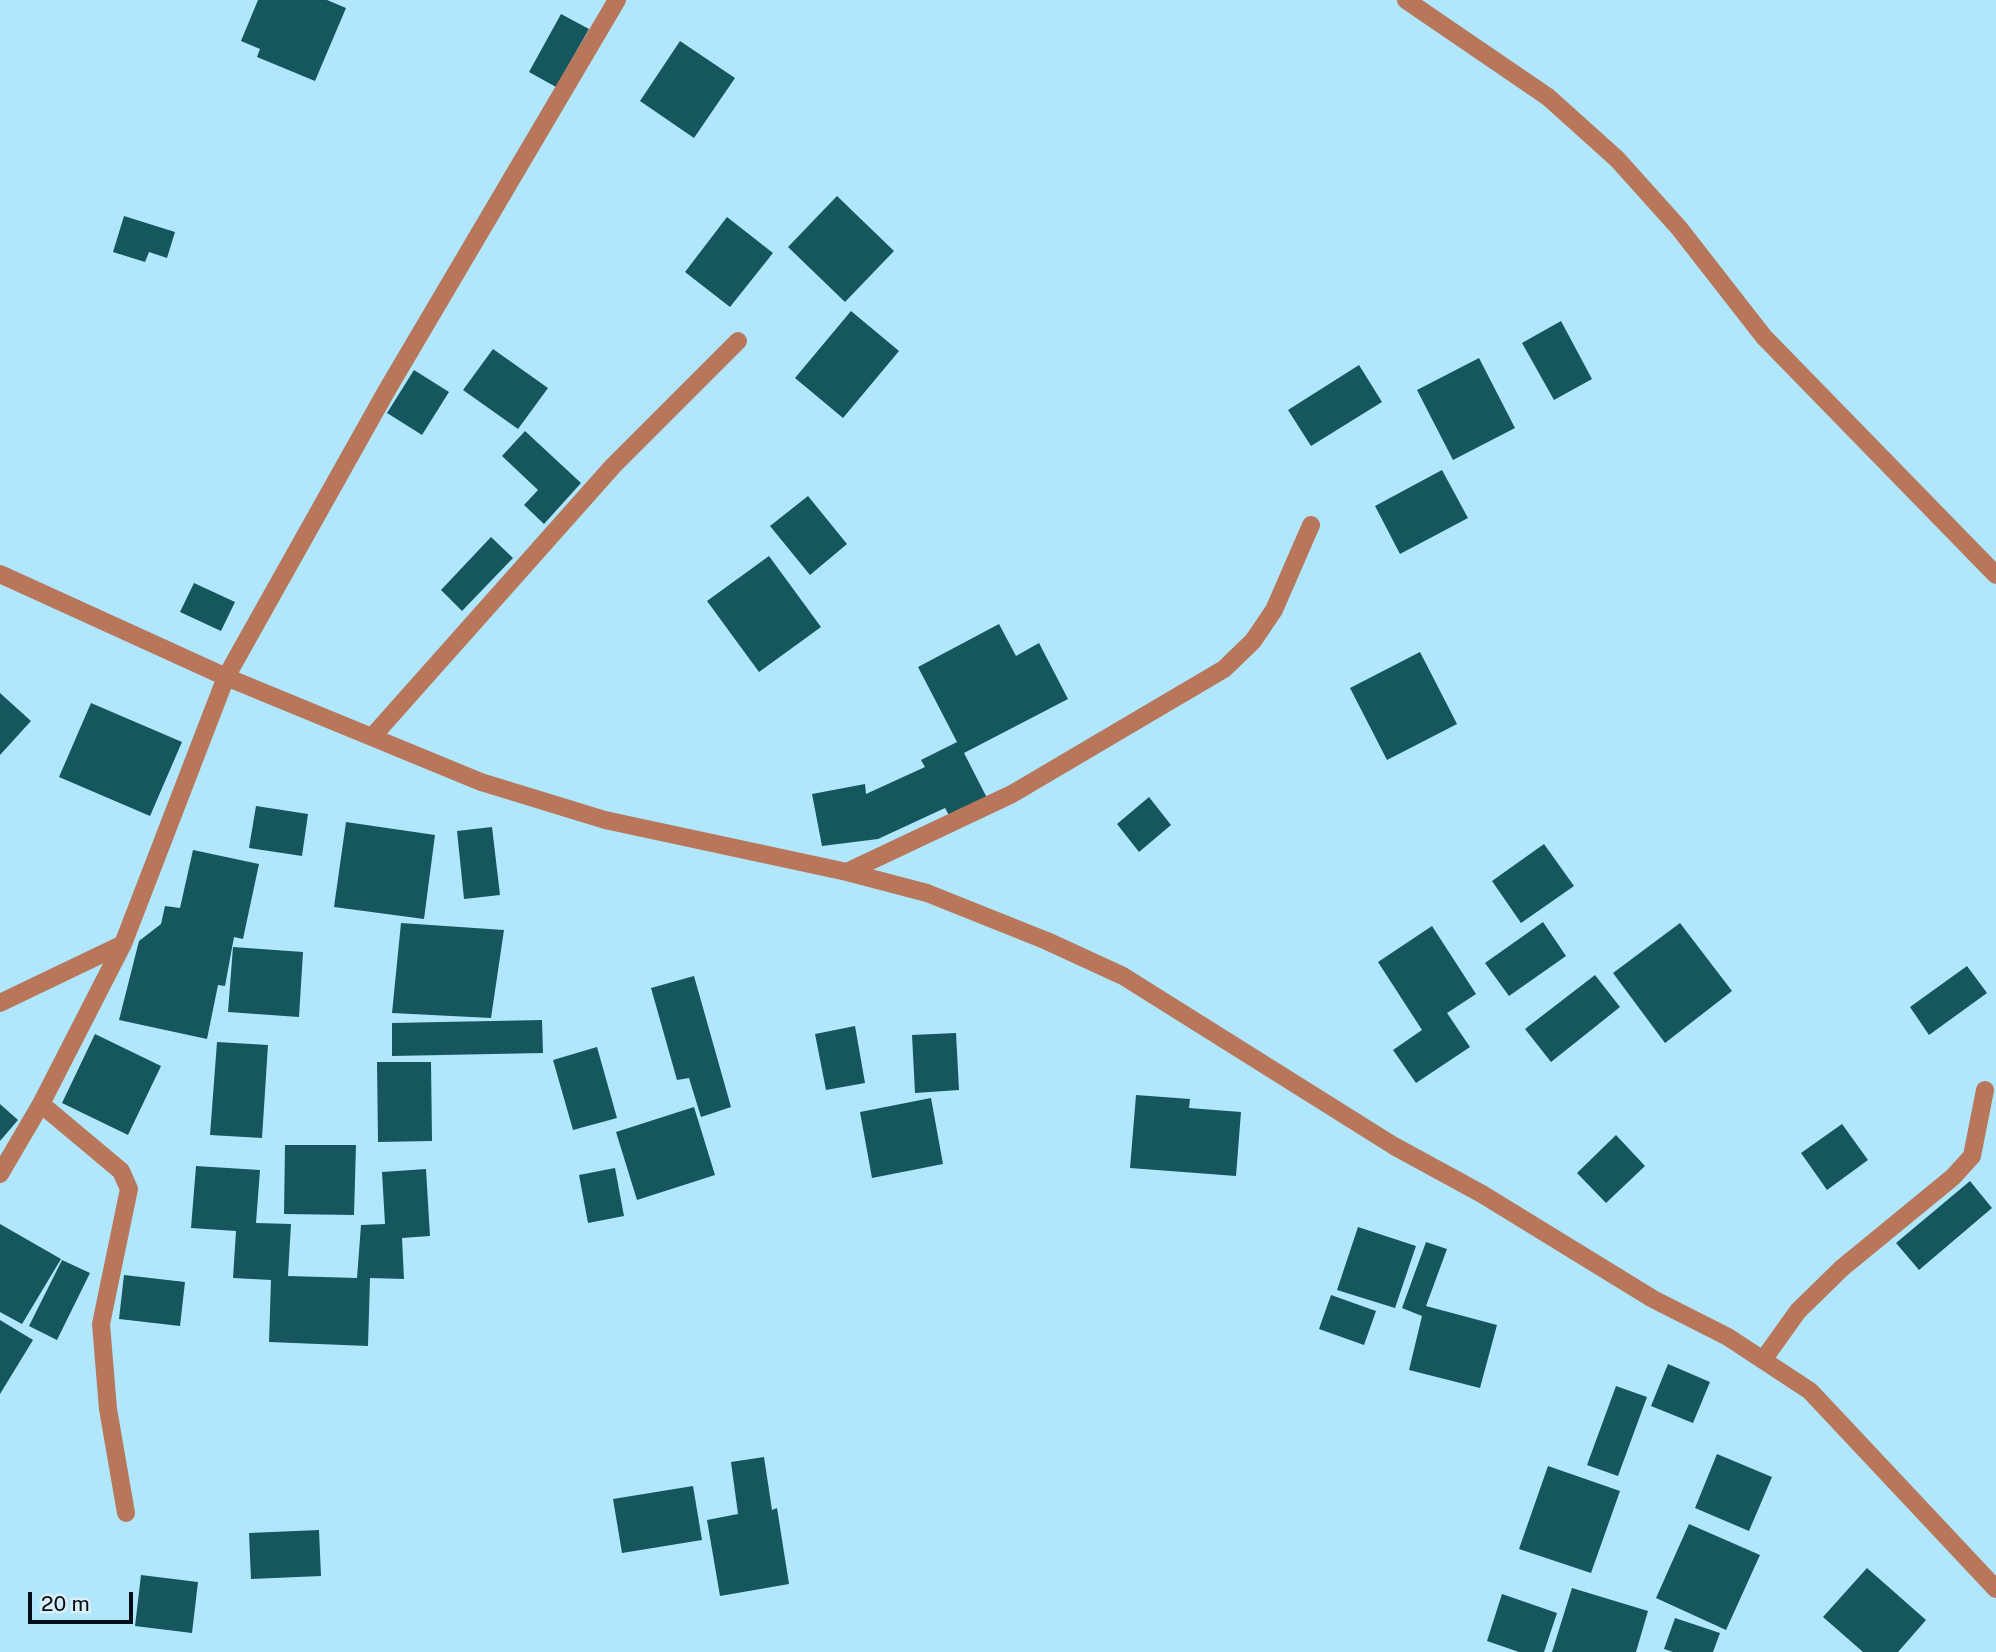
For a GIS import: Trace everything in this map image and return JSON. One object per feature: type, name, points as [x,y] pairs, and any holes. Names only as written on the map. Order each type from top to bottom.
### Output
[{"type":"street","points":[[0,1174],[41,1104],[122,944],[226,677],[387,390],[617,0]]},
{"type":"street","points":[[1406,0],[1548,97],[1617,159],[1679,228],[1764,337],[1996,575]]},
{"type":"street","points":[[372,737],[613,466],[738,341]]},
{"type":"street","points":[[847,873],[1012,794],[1224,669],[1253,641],[1274,610],[1311,525]]},
{"type":"street","points":[[0,573],[226,677],[481,782],[605,820],[928,893],[1123,976],[1394,1146],[1482,1194],[1653,1299],[1728,1337],[1810,1391],[1996,1589]]},
{"type":"street","points":[[0,1003],[122,944]]},
{"type":"street","points":[[1763,1360],[1798,1311],[1842,1268],[1953,1177],[1972,1156],[1981,1124],[1985,1090]]},
{"type":"street","points":[[41,1104],[121,1171],[129,1189],[101,1324],[108,1409],[126,1513]]},
{"type":"building","points":[[258,0],[327,0],[346,8],[315,81],[257,57],[260,49],[241,41]]},
{"type":"building","points":[[561,14],[589,29],[556,87],[529,72]]},
{"type":"building","points":[[680,41],[735,78],[694,138],[640,101]]},
{"type":"building","points":[[837,196],[894,251],[845,302],[788,247]]},
{"type":"building","points":[[124,216],[175,232],[167,258],[149,252],[145,262],[113,252]]},
{"type":"building","points":[[727,217],[773,253],[730,307],[685,272]]},
{"type":"building","points":[[851,311],[899,351],[843,418],[795,378]]},
{"type":"building","points":[[1561,321],[1592,379],[1554,400],[1522,343]]},
{"type":"building","points":[[493,349],[548,388],[518,429],[463,390]]},
{"type":"building","points":[[1479,358],[1515,428],[1453,460],[1417,390]]},
{"type":"building","points":[[1359,365],[1382,402],[1311,446],[1288,410]]},
{"type":"building","points":[[414,370],[449,392],[422,435],[387,413]]},
{"type":"building","points":[[525,431],[581,483],[544,524],[524,505],[538,490],[502,456]]},
{"type":"building","points":[[1442,470],[1468,518],[1400,554],[1375,506]]},
{"type":"building","points":[[808,496],[847,544],[810,575],[770,526]]},
{"type":"building","points":[[491,537],[513,558],[462,611],[441,590]]},
{"type":"building","points":[[769,556],[821,627],[759,672],[707,601]]},
{"type":"building","points":[[194,583],[235,602],[221,631],[180,612]]},
{"type":"building","points":[[999,624],[1016,656],[1039,643],[1068,699],[964,753],[987,798],[950,817],[945,808],[878,839],[822,846],[812,794],[865,784],[866,794],[925,767],[921,760],[957,742],[918,667]]},
{"type":"building","points":[[1420,652],[1457,724],[1387,760],[1350,688]]},
{"type":"building","points":[[0,693],[31,721],[0,755]]},
{"type":"building","points":[[91,703],[182,742],[150,816],[59,777]]},
{"type":"building","points":[[1149,797],[1171,825],[1139,852],[1117,824]]},
{"type":"building","points":[[256,806],[308,814],[302,856],[249,848]]},
{"type":"building","points":[[346,822],[435,835],[424,919],[334,907]]},
{"type":"building","points":[[492,827],[500,895],[464,899],[457,831]]},
{"type":"building","points":[[1544,844],[1574,886],[1521,923],[1492,881]]},
{"type":"building","points":[[193,850],[259,864],[243,939],[234,937],[225,986],[218,985],[207,1039],[119,1020],[139,941],[161,924],[165,906],[180,908]]},
{"type":"building","points":[[1543,922],[1566,956],[1509,996],[1485,963]]},
{"type":"building","points":[[401,923],[504,930],[491,1018],[392,1013]]},
{"type":"building","points":[[1680,923],[1732,991],[1665,1043],[1613,973]]},
{"type":"building","points":[[1432,926],[1476,994],[1447,1013],[1470,1047],[1416,1083],[1393,1050],[1422,1030],[1378,962]]},
{"type":"building","points":[[233,947],[303,952],[299,1017],[228,1012]]},
{"type":"building","points":[[1967,966],[1987,993],[1929,1035],[1910,1007]]},
{"type":"building","points":[[1595,975],[1620,1007],[1551,1062],[1525,1029]]},
{"type":"building","points":[[694,976],[731,1107],[701,1117],[689,1078],[677,1080],[651,988]]},
{"type":"building","points":[[542,1020],[543,1053],[392,1056],[392,1023]]},
{"type":"building","points":[[855,1026],[865,1083],[826,1090],[815,1034]]},
{"type":"building","points":[[956,1033],[959,1090],[915,1093],[912,1035]]},
{"type":"building","points":[[95,1034],[161,1066],[128,1135],[62,1103]]},
{"type":"building","points":[[217,1042],[268,1045],[262,1138],[210,1135]]},
{"type":"building","points":[[597,1047],[617,1118],[573,1130],[553,1060]]},
{"type":"building","points":[[377,1062],[431,1062],[432,1141],[378,1142]]},
{"type":"building","points":[[1136,1095],[1190,1099],[1189,1108],[1241,1112],[1236,1176],[1130,1168]]},
{"type":"building","points":[[931,1098],[943,1164],[872,1178],[860,1112]]},
{"type":"building","points":[[0,1104],[18,1120],[0,1141]]},
{"type":"building","points":[[694,1107],[715,1175],[637,1200],[616,1132]]},
{"type":"building","points":[[1842,1124],[1868,1160],[1827,1190],[1801,1153]]},
{"type":"building","points":[[1616,1135],[1645,1166],[1606,1203],[1577,1173]]},
{"type":"building","points":[[285,1145],[356,1145],[354,1215],[284,1214]]},
{"type":"building","points":[[196,1166],[260,1170],[256,1223],[291,1224],[288,1276],[357,1278],[361,1225],[385,1224],[382,1172],[426,1169],[430,1236],[402,1238],[404,1279],[370,1278],[368,1346],[269,1342],[271,1280],[233,1278],[236,1231],[191,1228]]},
{"type":"building","points":[[615,1168],[624,1216],[588,1223],[579,1175]]},
{"type":"building","points":[[1970,1181],[1992,1208],[1919,1270],[1896,1243]]},
{"type":"building","points":[[0,1224],[61,1259],[22,1324],[0,1312]]},
{"type":"building","points":[[1358,1227],[1416,1246],[1395,1308],[1337,1290]]},
{"type":"building","points":[[1426,1242],[1447,1249],[1426,1306],[1497,1325],[1480,1388],[1409,1370],[1422,1316],[1402,1308]]},
{"type":"building","points":[[62,1260],[90,1273],[57,1340],[29,1326]]},
{"type":"building","points":[[124,1275],[185,1282],[180,1326],[119,1319]]},
{"type":"building","points":[[1331,1295],[1376,1311],[1364,1345],[1319,1329]]},
{"type":"building","points":[[0,1320],[33,1340],[0,1394]]},
{"type":"building","points":[[1668,1364],[1710,1382],[1693,1423],[1651,1406]]},
{"type":"building","points":[[1616,1386],[1647,1397],[1618,1476],[1587,1465]]},
{"type":"building","points":[[1717,1454],[1772,1477],[1749,1531],[1695,1508]]},
{"type":"building","points":[[764,1457],[772,1510],[777,1508],[789,1584],[720,1596],[707,1520],[738,1514],[731,1462]]},
{"type":"building","points":[[1548,1466],[1620,1491],[1591,1573],[1519,1549]]},
{"type":"building","points":[[693,1486],[702,1540],[622,1553],[613,1499]]},
{"type":"building","points":[[1689,1524],[1760,1555],[1726,1630],[1656,1598]]},
{"type":"building","points":[[319,1530],[321,1576],[251,1579],[249,1533]]},
{"type":"building","points":[[1867,1568],[1926,1620],[1898,1652],[1863,1652],[1823,1617]]},
{"type":"building","points":[[141,1575],[198,1582],[192,1633],[135,1626]]},
{"type":"building","points":[[1572,1588],[1648,1611],[1636,1652],[1552,1652]]},
{"type":"building","points":[[1502,1594],[1557,1613],[1544,1652],[1519,1652],[1487,1641]]},
{"type":"building","points":[[1675,1618],[1720,1633],[1713,1652],[1673,1652],[1664,1649]]}]
